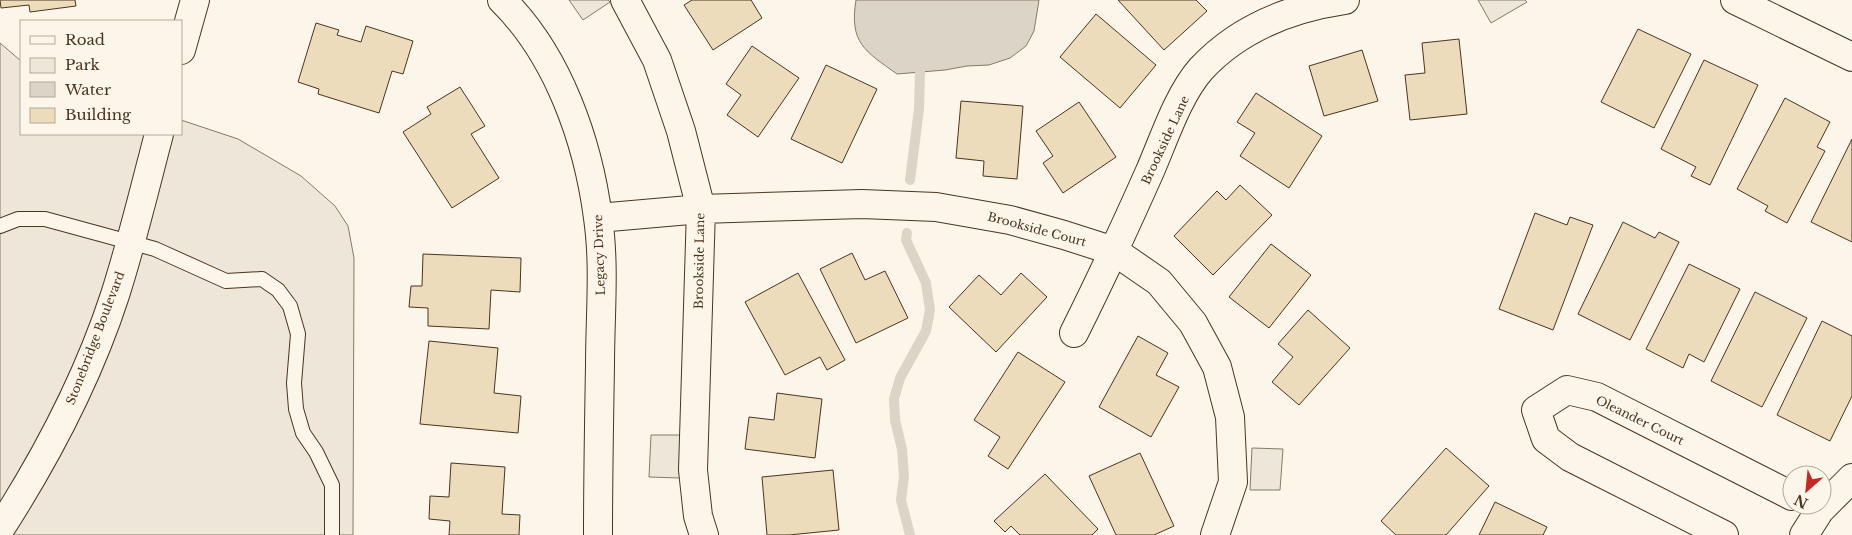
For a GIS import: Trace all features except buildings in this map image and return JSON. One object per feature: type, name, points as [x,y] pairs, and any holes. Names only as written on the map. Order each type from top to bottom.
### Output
[{"type":"street","points":[[182,46],[194,0]]},
{"type":"street","name":"Legacy Drive","points":[[502,0],[530,35],[560,80],[586,153],[598,218],[601,265],[598,535]]},
{"type":"street","name":"Brookside Lane","points":[[625,0],[657,60],[681,131],[701,209],[693,470],[698,516],[704,535]]},
{"type":"street","name":"Brookside Lane","points":[[1074,333],[1114,251],[1182,98],[1200,70],[1234,42],[1263,22],[1291,12],[1345,0]]},
{"type":"street","points":[[1735,0],[1771,8],[1852,57]]},
{"type":"street","name":"Stonebridge Boulevard","points":[[0,529],[9,497],[60,427],[81,383],[114,296],[159,135]]},
{"type":"street","name":"Brookside Court","points":[[598,218],[701,209],[862,204],[936,207],[1010,220],[1064,234],[1114,251],[1159,282],[1193,323],[1217,367],[1230,417],[1233,482],[1215,535]]},
{"type":"street","name":"Oleander Court","points":[[1724,535],[1570,457],[1546,439],[1536,410],[1567,390],[1597,397],[1782,491]]},
{"type":"street","points":[[1832,494],[1852,478]]},
{"type":"street","points":[[1804,535],[1812,515]]},
{"type":"lane","points":[[0,226],[18,219],[45,219],[155,249],[226,281],[262,279],[278,290],[290,306],[298,334],[294,383],[296,409],[303,433],[316,452],[332,485],[332,535]]},
{"type":"green space","points":[[0,43],[20,60],[20,135],[182,135],[182,120],[238,139],[301,176],[335,206],[348,226],[354,258],[353,535],[0,535]]},
{"type":"shaded area","points":[[569,0],[608,0],[610,2],[583,20]]},
{"type":"shaded area","points":[[1478,0],[1525,0],[1527,2],[1491,23]]},
{"type":"shaded area","points":[[651,435],[681,435],[680,478],[649,477]]},
{"type":"shaded area","points":[[1252,448],[1283,449],[1280,490],[1250,490]]},
{"type":"water","points":[[856,0],[1039,0],[1034,31],[1026,46],[1010,58],[989,65],[897,74],[868,52],[857,36],[854,15]]},
{"type":"waterway","points":[[910,180],[919,109],[920,72]]},
{"type":"waterway","points":[[907,233],[906,240],[926,283],[930,310],[926,331],[900,378],[894,399],[895,420],[902,449],[904,477],[901,500],[910,535]]}]
